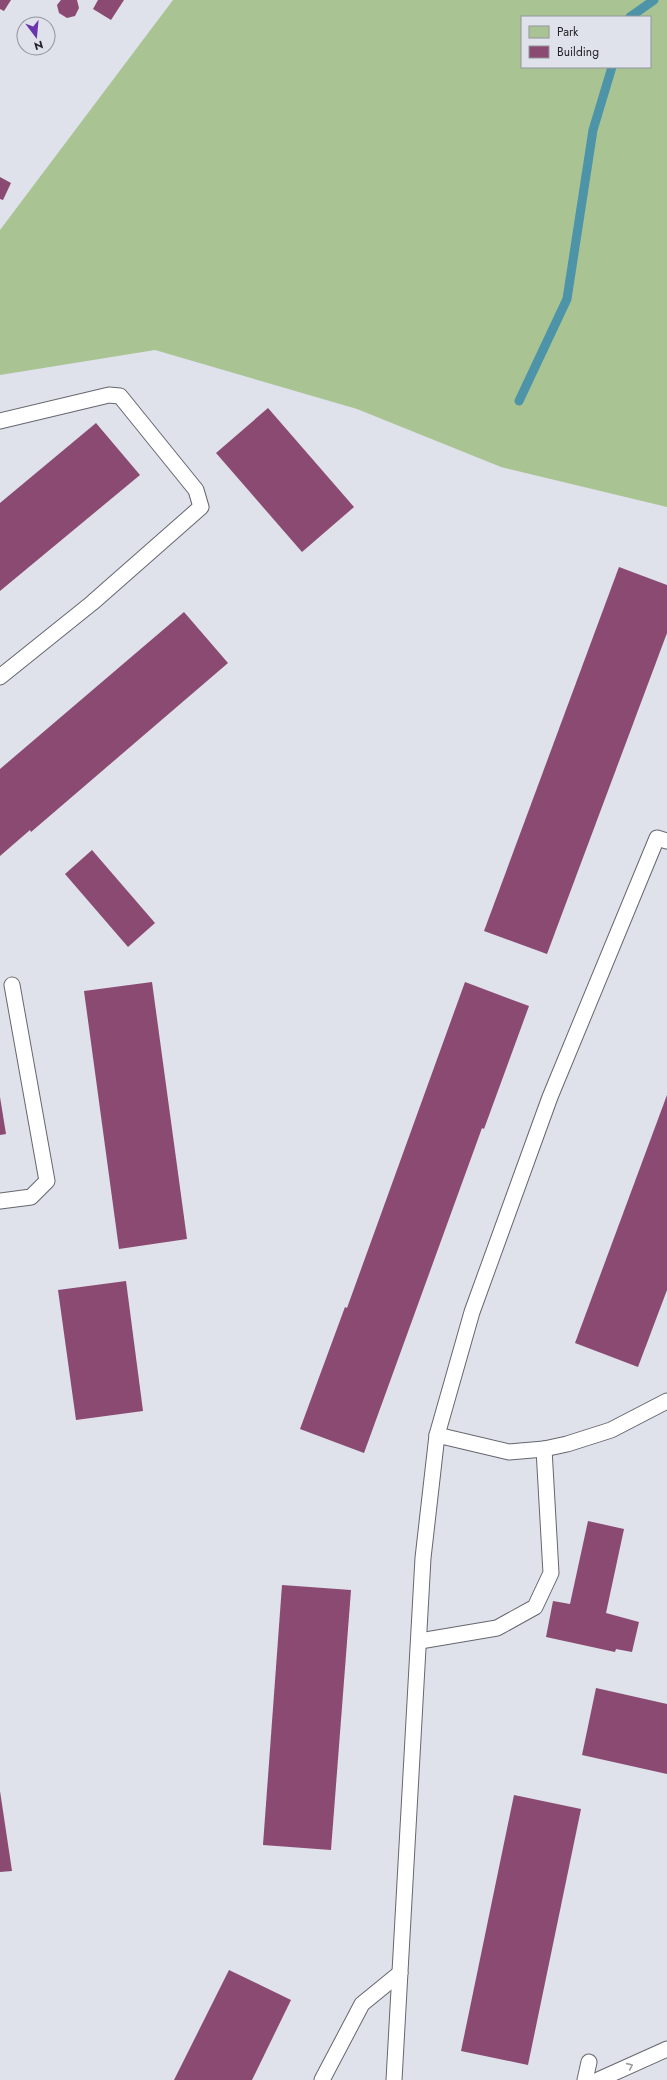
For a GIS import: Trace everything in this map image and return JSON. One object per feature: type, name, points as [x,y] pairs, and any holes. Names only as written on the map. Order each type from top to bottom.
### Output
[{"type":"lane","points":[[0,421],[109,395],[120,396],[196,490],[201,507],[92,603],[0,677]]},
{"type":"lane","points":[[394,2080],[420,1641],[423,1558],[436,1435],[472,1312],[550,1097],[657,838],[667,841]]},
{"type":"lane","points":[[0,1201],[31,1197],[47,1181],[12,985]]},
{"type":"lane","points":[[436,1435],[509,1452],[544,1449],[567,1444],[611,1430],[667,1401]]},
{"type":"lane","points":[[420,1641],[497,1628],[536,1607],[551,1573],[544,1449]]},
{"type":"lane","points":[[322,2080],[362,2004],[400,1973]]},
{"type":"lane","points":[[598,2080],[667,2049]]},
{"type":"lane","points":[[585,2080],[589,2062]]},
{"type":"green space","points":[[173,0],[667,0],[667,507],[501,467],[357,409],[155,350],[0,375],[0,230]]},
{"type":"building","points":[[0,0],[11,0],[4,11],[0,9]]},
{"type":"building","points":[[61,0],[77,0],[79,8],[75,16],[67,18],[59,13],[57,5]]},
{"type":"building","points":[[98,0],[124,0],[111,20],[93,9]]},
{"type":"building","points":[[0,177],[11,183],[3,200],[0,199]]},
{"type":"building","points":[[268,408],[354,507],[302,552],[216,453]]},
{"type":"building","points":[[96,423],[140,475],[0,591],[0,503]]},
{"type":"building","points":[[619,567],[667,585],[667,633],[547,954],[484,931]]},
{"type":"building","points":[[184,612],[228,663],[31,832],[30,830],[0,856],[0,769]]},
{"type":"building","points":[[92,850],[155,923],[128,947],[65,874]]},
{"type":"building","points":[[152,982],[187,1239],[119,1249],[84,991]]},
{"type":"building","points":[[465,982],[529,1006],[484,1129],[482,1128],[364,1453],[300,1429],[345,1307],[347,1308]]},
{"type":"building","points":[[667,1095],[667,1290],[638,1367],[575,1343]]},
{"type":"building","points":[[0,1097],[6,1134],[0,1135]]},
{"type":"building","points":[[126,1281],[143,1411],[76,1420],[58,1290]]},
{"type":"building","points":[[588,1521],[624,1529],[606,1613],[639,1622],[632,1652],[616,1649],[615,1652],[546,1637],[553,1601],[570,1604]]},
{"type":"building","points":[[282,1585],[351,1590],[331,1850],[263,1845]]},
{"type":"building","points":[[596,1688],[667,1704],[667,1774],[582,1755]]},
{"type":"building","points":[[0,1791],[12,1871],[0,1872]]},
{"type":"building","points":[[514,1795],[581,1809],[528,2065],[461,2051]]},
{"type":"building","points":[[229,1970],[291,2000],[252,2080],[174,2080]]},
{"type":"waterway","points":[[631,16],[654,0]]},
{"type":"waterway","points":[[519,401],[567,299],[593,130],[612,68]]}]
